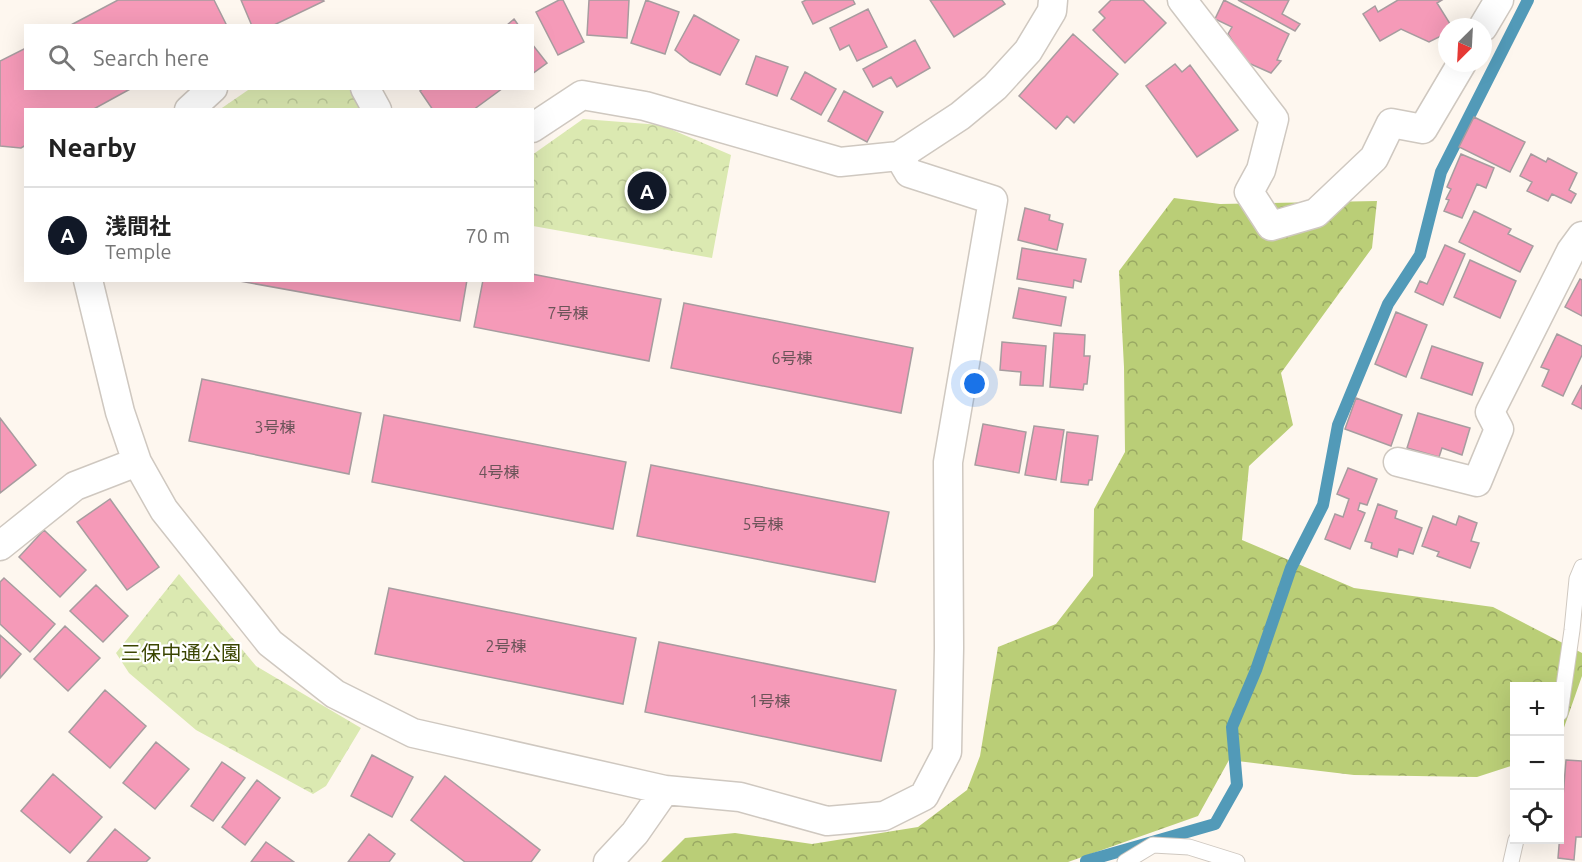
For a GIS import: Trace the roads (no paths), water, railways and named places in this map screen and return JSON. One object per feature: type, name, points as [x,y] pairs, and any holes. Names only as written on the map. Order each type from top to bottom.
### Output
[{"type":"street","points":[[534,127],[582,95],[656,108],[840,162],[899,156],[960,116],[995,87],[1028,51],[1052,11],[1053,0]]},
{"type":"street","points":[[1488,18],[1499,0]]},
{"type":"street","points":[[1193,5],[1274,119],[1261,170],[1249,192],[1271,226],[1316,213],[1374,158],[1391,123],[1423,129],[1457,72]]},
{"type":"street","points":[[191,108],[211,90]]},
{"type":"street","points":[[366,90],[376,108]]},
{"type":"street","points":[[88,282],[120,412],[137,462],[164,510],[270,644],[335,694],[413,733],[665,790],[740,797],[827,821],[884,816],[924,796],[946,752],[950,648],[948,462],[993,200],[909,173],[899,156]]},
{"type":"street","points":[[1398,462],[1477,482],[1499,429],[1490,412],[1571,251],[1582,236]]},
{"type":"street","points":[[0,546],[75,486],[137,462]]},
{"type":"street","points":[[608,862],[636,833],[665,790]]},
{"type":"lane","points":[[1564,685],[1577,579],[1582,567]]},
{"type":"lane","points":[[1510,862],[1515,844]]},
{"type":"lane","points":[[1125,862],[1153,845],[1189,847],[1237,862]]},
{"type":"waterway","points":[[1086,861],[1215,824],[1237,785],[1232,727],[1256,670],[1291,568],[1323,505],[1338,425],[1388,304],[1420,255],[1441,172],[1528,0]]},
{"type":"place","name":"浅間社","points":[[647,191]]},
{"type":"park label","name":"三保中通公園","points":[[181,653]]}]
